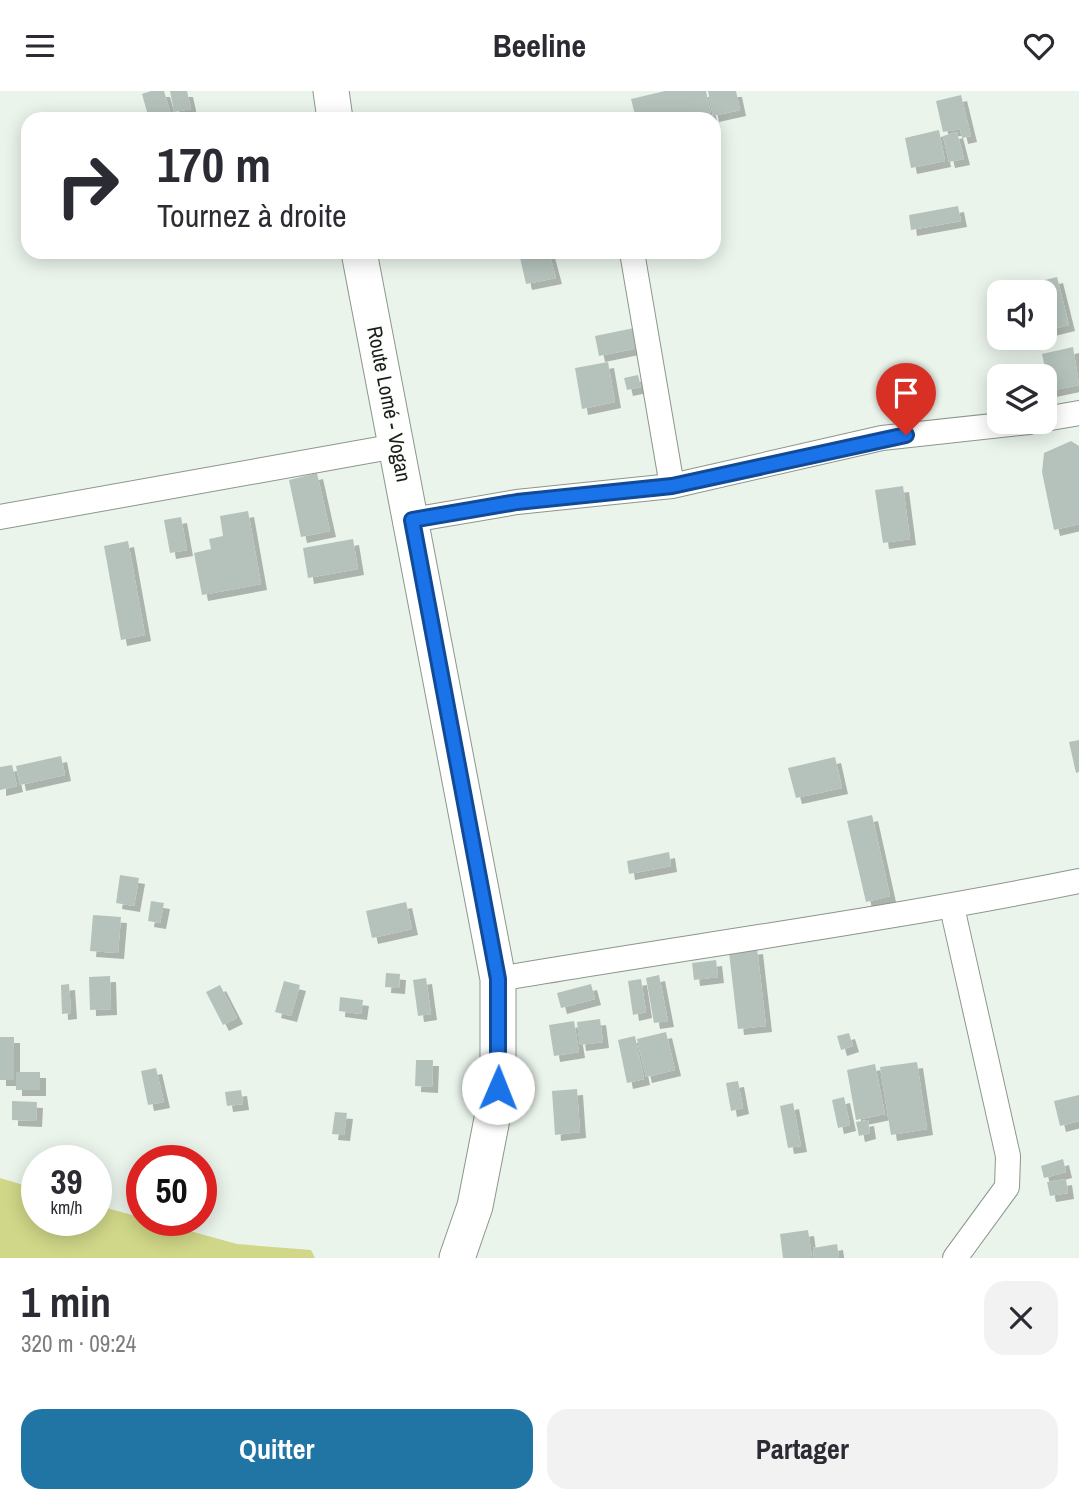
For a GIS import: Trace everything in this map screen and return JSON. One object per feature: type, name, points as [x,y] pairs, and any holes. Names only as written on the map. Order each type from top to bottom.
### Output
[{"type":"main road","points":[[331,91],[334,112]]},
{"type":"main road","name":"Route Lomé - Vogan","points":[[360,259],[498,979],[498,1088],[475,1206],[457,1258]]},
{"type":"street","points":[[633,259],[672,486]]},
{"type":"street","points":[[1057,417],[1079,413]]},
{"type":"street","points":[[412,520],[517,502],[672,486],[882,438],[987,426]]},
{"type":"street","points":[[0,517],[396,446]]},
{"type":"street","points":[[498,979],[750,936],[952,907],[1079,881]]},
{"type":"street","points":[[952,907],[1008,1156],[1007,1187],[955,1258]]},
{"type":"green space","points":[[0,1178],[21,1184],[21,1236],[112,1236],[112,1209],[126,1213],[126,1236],[208,1236],[237,1244],[311,1250],[315,1258],[0,1258]]},
{"type":"building","points":[[164,91],[170,112],[147,112],[142,94]]},
{"type":"building","points":[[170,91],[187,91],[191,109],[174,112]]},
{"type":"building","points":[[665,91],[706,91],[710,112],[634,112],[631,99]]},
{"type":"building","points":[[708,91],[736,91],[740,110],[721,114],[721,112],[712,112]]},
{"type":"building","points":[[961,95],[971,136],[962,138],[960,129],[943,132],[936,101]]},
{"type":"building","points":[[939,130],[945,161],[911,168],[905,138]]},
{"type":"building","points":[[957,132],[964,159],[949,162],[943,136]]},
{"type":"building","points":[[958,206],[961,221],[911,230],[909,215]]},
{"type":"building","points":[[520,259],[551,259],[556,278],[526,284]]},
{"type":"building","points":[[1057,277],[1069,325],[1057,328],[1057,280],[1045,280]]},
{"type":"building","points":[[634,328],[638,348],[599,356],[595,336]]},
{"type":"building","points":[[1073,347],[1079,385],[1057,390],[1057,364],[1044,364],[1042,354]]},
{"type":"building","points":[[608,362],[615,402],[582,409],[575,368]]},
{"type":"building","points":[[638,375],[641,387],[627,390],[624,378]]},
{"type":"building","points":[[1071,441],[1079,446],[1079,524],[1054,530],[1042,472],[1044,453]]},
{"type":"building","points":[[317,473],[330,531],[301,537],[289,480]]},
{"type":"building","points":[[903,486],[910,539],[883,543],[875,490]]},
{"type":"building","points":[[248,511],[261,584],[202,595],[194,553],[211,549],[209,539],[223,536],[220,516]]},
{"type":"building","points":[[181,517],[187,550],[170,553],[164,520]]},
{"type":"building","points":[[353,539],[358,569],[308,578],[303,548]]},
{"type":"building","points":[[128,541],[145,635],[121,640],[104,546]]},
{"type":"building","points":[[1079,740],[1079,772],[1076,773],[1069,742]]},
{"type":"building","points":[[61,756],[65,775],[20,785],[16,766]]},
{"type":"building","points":[[835,757],[842,788],[796,798],[788,768]]},
{"type":"building","points":[[12,765],[17,786],[0,790],[0,767]]},
{"type":"building","points":[[872,815],[890,896],[866,902],[847,821]]},
{"type":"building","points":[[669,852],[671,866],[629,874],[627,861]]},
{"type":"building","points":[[120,875],[139,878],[134,906],[116,903]]},
{"type":"building","points":[[151,901],[164,903],[160,923],[148,921]]},
{"type":"building","points":[[406,902],[412,929],[372,938],[366,911]]},
{"type":"building","points":[[93,915],[121,917],[118,953],[90,951]]},
{"type":"building","points":[[757,948],[766,1026],[738,1029],[729,952]]},
{"type":"building","points":[[716,960],[718,977],[694,980],[692,963]]},
{"type":"building","points":[[386,973],[400,974],[399,988],[385,987]]},
{"type":"building","points":[[659,975],[668,1021],[654,1023],[646,978]]},
{"type":"building","points":[[110,976],[111,1009],[90,1010],[89,977]]},
{"type":"building","points":[[426,978],[431,1014],[418,1016],[413,980]]},
{"type":"building","points":[[641,979],[646,1012],[633,1015],[628,981]]},
{"type":"building","points":[[284,981],[300,985],[291,1016],[275,1012]]},
{"type":"building","points":[[69,984],[71,1013],[62,1014],[61,985]]},
{"type":"building","points":[[591,984],[595,999],[561,1008],[557,993]]},
{"type":"building","points":[[220,985],[237,1018],[223,1025],[206,992]]},
{"type":"building","points":[[340,997],[363,1000],[361,1014],[339,1011]]},
{"type":"building","points":[[600,1019],[603,1042],[580,1045],[577,1022]]},
{"type":"building","points":[[574,1021],[579,1052],[554,1056],[549,1025]]},
{"type":"building","points":[[666,1032],[675,1070],[646,1077],[637,1039]]},
{"type":"building","points":[[849,1033],[853,1046],[841,1050],[837,1036]]},
{"type":"building","points":[[635,1036],[644,1079],[627,1083],[618,1040]]},
{"type":"building","points":[[0,1037],[14,1037],[14,1080],[0,1080]]},
{"type":"building","points":[[416,1060],[433,1060],[432,1087],[415,1086]]},
{"type":"building","points":[[917,1062],[927,1129],[891,1135],[880,1067]]},
{"type":"building","points":[[875,1064],[885,1114],[856,1120],[847,1070]]},
{"type":"building","points":[[156,1068],[164,1102],[148,1105],[141,1071]]},
{"type":"building","points":[[16,1072],[40,1072],[40,1090],[16,1090]]},
{"type":"building","points":[[738,1081],[743,1108],[731,1111],[726,1083]]},
{"type":"building","points":[[577,1089],[580,1132],[555,1135],[552,1091]]},
{"type":"building","points":[[241,1090],[243,1104],[227,1106],[225,1092]]},
{"type":"building","points":[[1079,1095],[1079,1121],[1060,1126],[1054,1101]]},
{"type":"building","points":[[844,1097],[850,1125],[838,1128],[832,1100]]},
{"type":"building","points":[[12,1101],[37,1102],[36,1121],[12,1120]]},
{"type":"building","points":[[793,1103],[801,1146],[788,1148],[780,1106]]},
{"type":"building","points":[[335,1112],[347,1113],[344,1135],[332,1134]]},
{"type":"building","points":[[868,1120],[870,1133],[859,1136],[856,1122]]},
{"type":"building","points":[[1063,1159],[1066,1172],[1044,1178],[1041,1166]]},
{"type":"building","points":[[1066,1179],[1068,1193],[1050,1196],[1047,1182]]},
{"type":"building","points":[[808,1230],[812,1258],[783,1258],[780,1234]]},
{"type":"building","points":[[837,1244],[839,1258],[814,1258],[813,1248]]},
{"type":"route","points":[[498,1088],[498,979],[412,520],[517,502],[672,486],[882,438],[906,435]]}]
